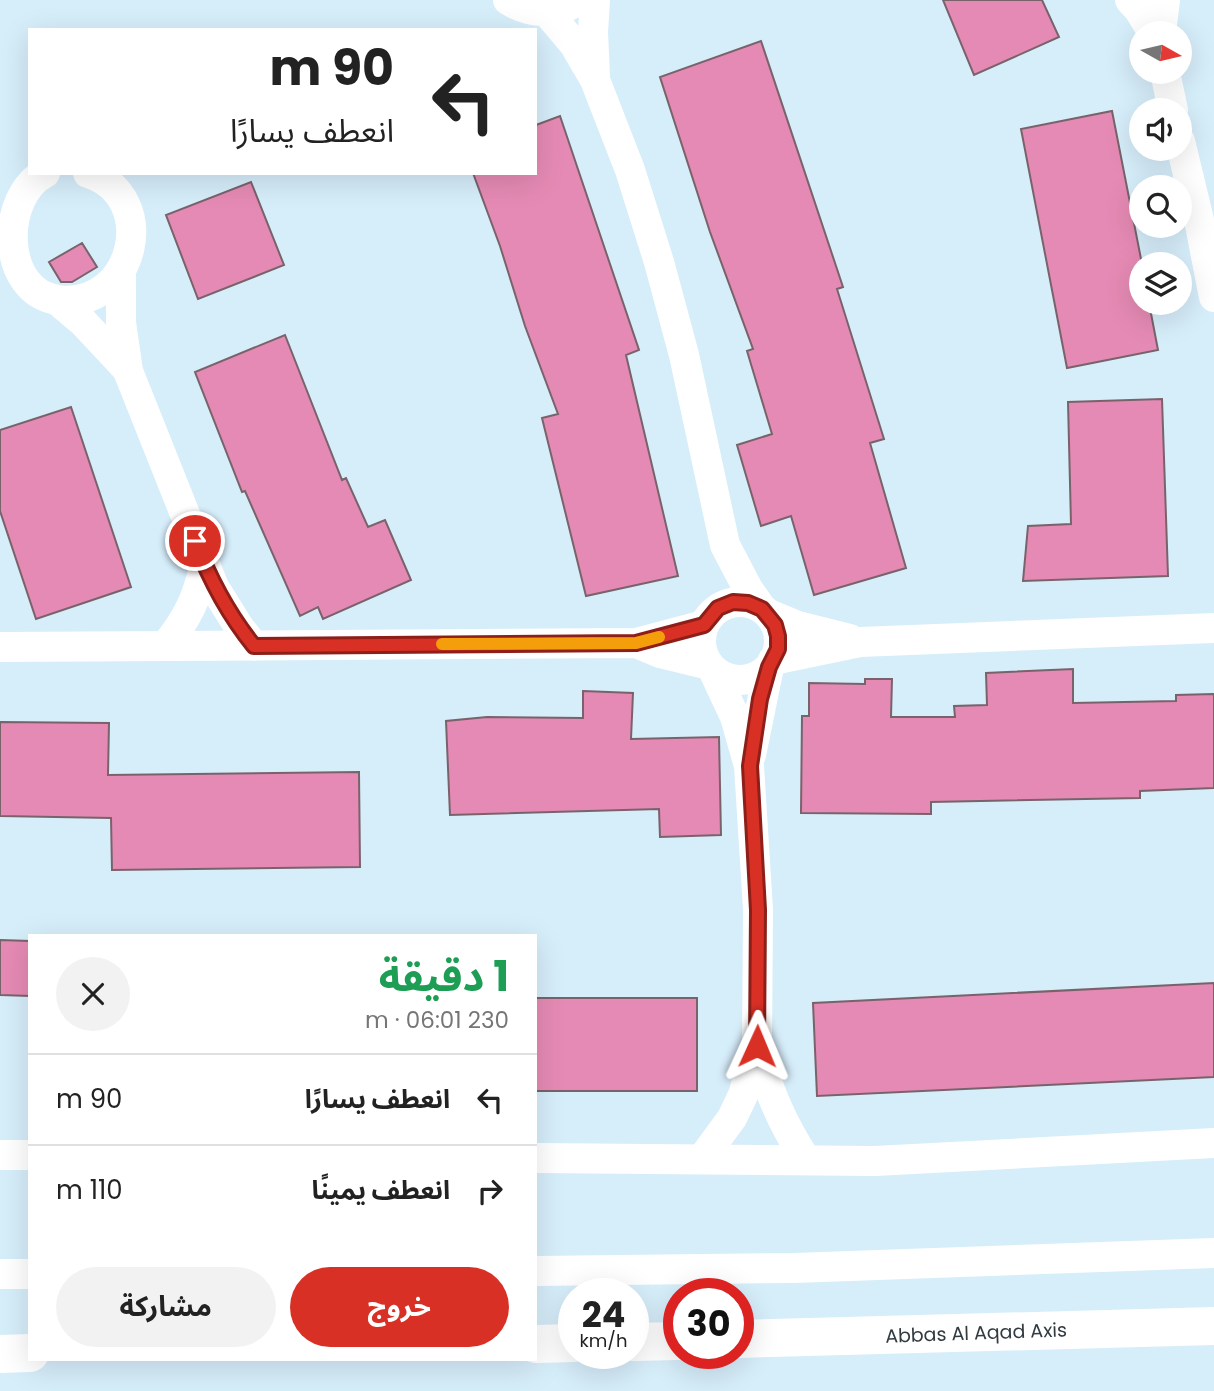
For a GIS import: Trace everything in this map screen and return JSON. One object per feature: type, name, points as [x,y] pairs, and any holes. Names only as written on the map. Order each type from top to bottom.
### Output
[{"type":"main road","name":"Abbas Al Aqad Axis","points":[[754,1339],[1214,1326]]},
{"type":"main road","points":[[537,1344],[558,1343]]},
{"type":"main road","points":[[0,1354],[28,1353]]},
{"type":"street","points":[[508,0],[527,9],[547,12],[566,8],[580,0]]},
{"type":"street","points":[[595,0],[595,80]]},
{"type":"street","points":[[1130,0],[1145,21]]},
{"type":"street","points":[[1162,21],[1165,0]]},
{"type":"street","points":[[547,12],[574,44],[595,80],[630,170],[659,262],[691,382],[725,545],[748,589],[775,625],[778,636],[778,649],[760,699],[750,766],[758,910],[757,1046],[775,1106],[788,1134],[806,1160]]},
{"type":"street","points":[[1185,161],[1214,297]]},
{"type":"street","points":[[40,175],[19,189],[7,206],[1,226],[2,247],[9,267],[21,283],[38,295],[58,300],[78,300],[98,293],[121,271],[132,244],[131,223],[124,203],[112,187],[91,175]]},
{"type":"street","points":[[121,271],[121,322],[128,371],[204,566],[226,608],[254,646]]},
{"type":"street","points":[[58,300],[91,330],[128,371]]},
{"type":"street","points":[[725,545],[720,583],[705,622],[701,646],[735,717],[750,766]]},
{"type":"street","points":[[165,646],[191,609],[200,588],[204,566]]},
{"type":"street","points":[[0,647],[636,643],[705,622],[718,608],[733,602],[748,603],[798,626],[860,642]]},
{"type":"street","points":[[636,643],[711,668],[727,678],[742,680],[757,676],[771,664],[860,642],[1210,622]]},
{"type":"street","points":[[702,1159],[732,1118],[743,1095],[757,1046]]},
{"type":"street","points":[[537,1158],[875,1161],[1214,1143]]},
{"type":"street","points":[[0,1154],[28,1155]]},
{"type":"street","points":[[537,1271],[794,1268],[1214,1253]]},
{"type":"street","points":[[0,1274],[28,1274]]},
{"type":"building","points":[[943,0],[1042,0],[1059,37],[974,75]]},
{"type":"building","points":[[761,41],[843,287],[837,289],[884,439],[870,443],[906,568],[814,595],[791,516],[761,526],[737,445],[772,434],[747,351],[753,349],[710,232],[660,77]]},
{"type":"building","points":[[1112,111],[1129,198],[1129,238],[1137,238],[1140,252],[1129,252],[1129,315],[1151,315],[1158,350],[1067,368],[1021,129]]},
{"type":"building","points":[[560,116],[639,350],[626,355],[678,576],[586,596],[542,418],[558,414],[474,175],[537,175],[537,125]]},
{"type":"building","points":[[251,182],[284,265],[198,299],[166,215]]},
{"type":"building","points":[[82,243],[97,267],[72,282],[61,282],[49,262]]},
{"type":"building","points":[[285,335],[342,480],[346,478],[368,527],[385,520],[411,580],[323,619],[318,607],[300,616],[245,491],[242,492],[195,372]]},
{"type":"building","points":[[1162,399],[1168,576],[1023,581],[1028,526],[1071,524],[1068,402]]},
{"type":"building","points":[[71,407],[131,587],[36,619],[0,511],[0,430]]},
{"type":"building","points":[[1073,669],[1073,703],[1176,701],[1176,695],[1214,694],[1214,788],[1140,791],[1140,798],[931,802],[931,814],[801,813],[802,716],[809,716],[809,683],[865,684],[865,679],[892,679],[891,717],[955,717],[954,706],[987,705],[986,673]]},
{"type":"building","points":[[583,691],[633,693],[631,739],[719,737],[721,835],[660,837],[659,809],[450,815],[446,721],[487,717],[583,718]]},
{"type":"building","points":[[0,722],[109,723],[108,775],[359,772],[360,867],[112,870],[111,818],[0,816]]},
{"type":"building","points":[[0,940],[28,941],[28,996],[0,995]]},
{"type":"building","points":[[1214,983],[1214,1077],[817,1096],[813,1003]]},
{"type":"building","points":[[537,998],[697,998],[697,1091],[537,1091]]},
{"type":"slow traffic","points":[[442,644],[636,643],[659,637]]},
{"type":"route","points":[[195,541],[214,587],[239,628],[254,646],[636,643],[704,625],[718,608],[733,602],[748,603],[769,614],[778,636],[778,649],[769,667],[760,699],[750,766],[758,910],[757,1046]]}]
